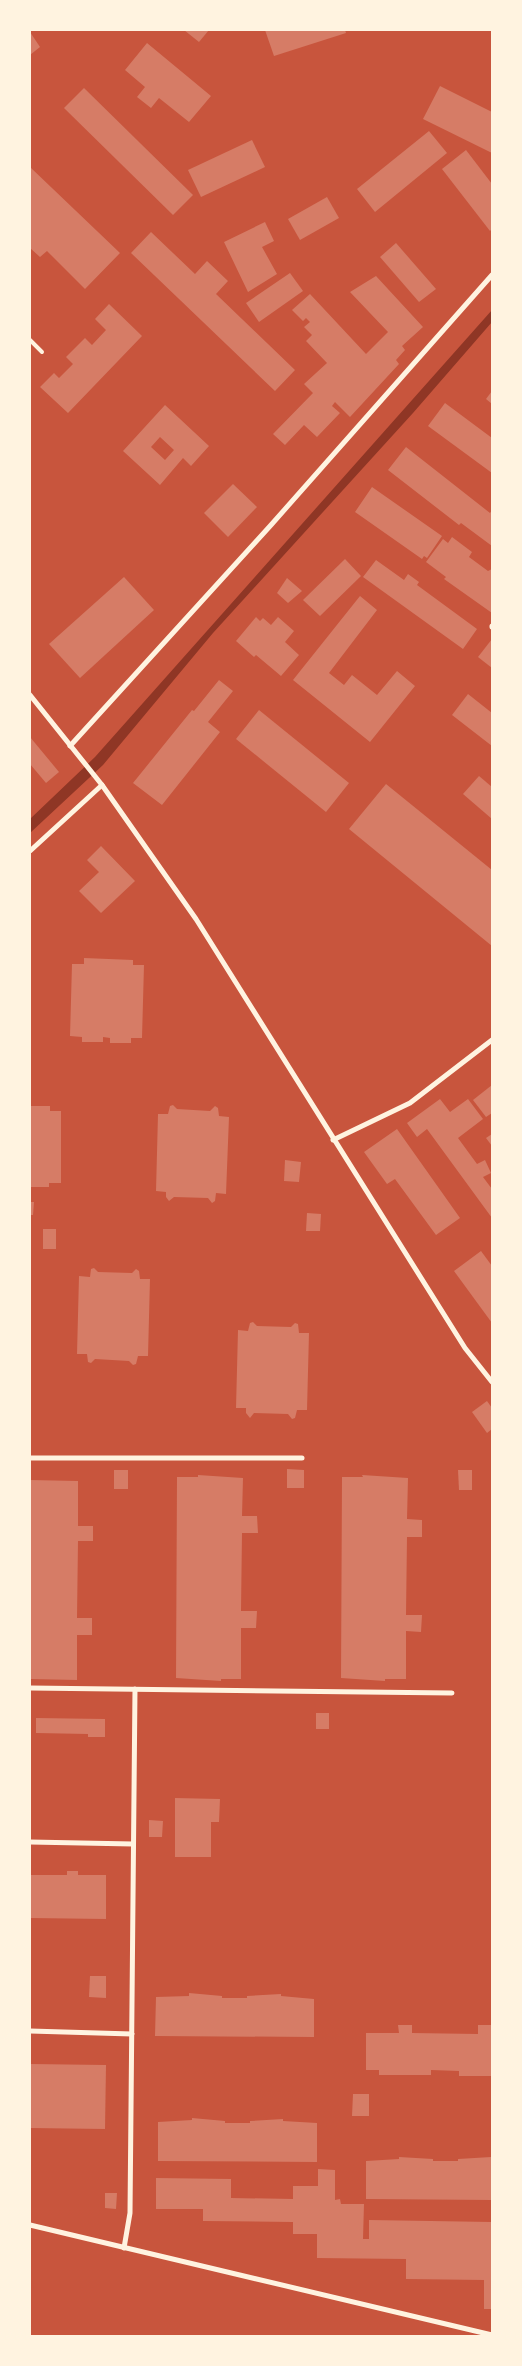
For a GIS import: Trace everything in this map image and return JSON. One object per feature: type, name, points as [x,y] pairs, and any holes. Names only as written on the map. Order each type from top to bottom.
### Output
[{"type":"street","points":[[70,746],[271,525],[492,274]]},
{"type":"street","points":[[30,695],[102,785],[196,919],[465,1348],[492,1382]]},
{"type":"street","points":[[30,851],[102,785]]},
{"type":"street","points":[[333,1140],[410,1103],[492,1040]]},
{"type":"street","points":[[30,1458],[302,1458]]},
{"type":"street","points":[[30,1688],[452,1693]]},
{"type":"street","points":[[124,2248],[130,2214],[135,1689]]},
{"type":"street","points":[[30,1842],[134,1844]]},
{"type":"street","points":[[30,2031],[132,2034]]},
{"type":"street","points":[[30,2225],[492,2335]]},
{"type":"lane","points":[[30,340],[42,352]]},
{"type":"shaded area","points":[[492,310],[492,322],[413,413],[213,633],[103,765],[30,833],[30,819],[95,757]]},
{"type":"building","points":[[184,30],[209,30],[199,42]]},
{"type":"building","points":[[265,30],[345,30],[346,33],[274,56]]},
{"type":"building","points":[[30,32],[40,47],[30,55]]},
{"type":"building","points":[[147,43],[211,96],[189,122],[159,98],[151,108],[137,97],[145,87],[125,70]]},
{"type":"building","points":[[440,86],[492,112],[492,153],[423,119]]},
{"type":"building","points":[[84,88],[193,195],[173,215],[64,108]]},
{"type":"building","points":[[429,131],[447,153],[375,212],[357,189]]},
{"type":"building","points":[[252,140],[265,167],[201,197],[188,170]]},
{"type":"building","points":[[466,150],[492,184],[492,229],[490,231],[442,169]]},
{"type":"building","points":[[30,167],[120,253],[85,289],[47,251],[40,257],[30,248]]},
{"type":"building","points":[[327,197],[339,218],[300,240],[288,219]]},
{"type":"building","points":[[265,222],[274,241],[262,247],[277,274],[248,292],[224,242]]},
{"type":"building","points":[[151,232],[195,274],[207,261],[228,281],[216,294],[295,370],[275,391],[131,253]]},
{"type":"building","points":[[396,243],[436,289],[419,302],[380,257]]},
{"type":"building","points":[[290,273],[303,291],[259,322],[246,303]]},
{"type":"building","points":[[376,276],[423,327],[402,346],[405,350],[396,360],[399,364],[350,417],[335,402],[332,406],[340,413],[317,437],[304,425],[285,445],[273,434],[313,393],[304,384],[327,363],[306,341],[312,335],[304,327],[310,322],[306,318],[303,321],[292,310],[310,294],[366,354],[388,332],[350,292]]},
{"type":"building","points":[[109,304],[142,336],[68,413],[40,387],[54,373],[59,378],[73,364],[66,357],[85,338],[92,345],[106,330],[95,319]]},
{"type":"building","points":[[492,391],[492,404],[486,399]]},
{"type":"building","points":[[445,403],[492,438],[492,473],[428,426]]},
{"type":"building","points":[[165,405],[209,446],[191,466],[183,458],[160,485],[123,451]],"holes":[[[160,437],[174,450],[165,460],[151,447]]]},
{"type":"building","points":[[406,447],[490,513],[492,510],[492,546],[461,523],[459,525],[388,470]]},
{"type":"building","points":[[233,484],[257,507],[228,537],[204,513]]},
{"type":"building","points":[[372,487],[442,536],[427,558],[424,556],[422,559],[355,512]]},
{"type":"building","points":[[452,537],[472,552],[469,557],[488,571],[492,569],[492,613],[444,579],[446,577],[426,562],[443,539],[448,543]]},
{"type":"building","points":[[345,559],[361,576],[320,616],[303,600]]},
{"type":"building","points":[[376,560],[404,580],[408,574],[419,582],[417,585],[477,629],[463,649],[363,577]]},
{"type":"building","points":[[124,577],[154,610],[80,678],[49,644]]},
{"type":"building","points":[[287,578],[302,591],[288,603],[277,593]]},
{"type":"building","points":[[360,596],[377,610],[329,673],[344,685],[352,675],[377,695],[397,671],[415,686],[370,742],[293,680]]},
{"type":"building","points":[[256,617],[260,621],[263,618],[271,625],[278,617],[294,631],[285,642],[299,655],[281,676],[256,655],[254,657],[236,641]]},
{"type":"building","points":[[492,639],[492,668],[478,657]]},
{"type":"building","points":[[219,680],[233,691],[208,722],[220,732],[162,805],[133,783]]},
{"type":"building","points":[[468,694],[492,713],[492,746],[452,715]]},
{"type":"building","points":[[259,710],[349,783],[326,812],[236,739]]},
{"type":"building","points":[[30,737],[59,772],[46,783],[30,764]]},
{"type":"building","points":[[479,776],[492,787],[492,819],[463,794]]},
{"type":"building","points":[[386,784],[492,870],[492,946],[349,829]]},
{"type":"building","points":[[101,846],[135,881],[101,913],[79,891],[99,872],[87,860]]},
{"type":"building","points":[[84,958],[133,960],[133,965],[144,965],[142,1038],[131,1038],[131,1043],[110,1043],[110,1038],[103,1037],[103,1042],[82,1042],[82,1037],[70,1036],[72,964],[84,964]]},
{"type":"building","points":[[492,1085],[492,1113],[486,1117],[473,1100]]},
{"type":"building","points":[[440,1099],[450,1112],[468,1099],[483,1119],[458,1138],[477,1164],[485,1160],[491,1173],[483,1177],[492,1189],[492,1218],[427,1129],[417,1137],[407,1123]]},
{"type":"building","points":[[173,1105],[177,1109],[210,1111],[215,1106],[218,1108],[219,1116],[229,1117],[226,1194],[216,1193],[215,1201],[212,1203],[208,1198],[174,1197],[169,1201],[166,1197],[166,1192],[156,1191],[158,1114],[168,1114],[170,1106]]},
{"type":"building","points":[[30,1106],[50,1106],[50,1111],[61,1111],[61,1183],[49,1183],[49,1187],[30,1187]]},
{"type":"building","points":[[397,1129],[460,1218],[436,1235],[395,1179],[387,1184],[364,1152]]},
{"type":"building","points":[[492,1134],[492,1146],[486,1138]]},
{"type":"building","points":[[285,1160],[301,1162],[299,1182],[284,1181]]},
{"type":"building","points":[[30,1202],[34,1202],[33,1215],[30,1215]]},
{"type":"building","points":[[307,1213],[321,1214],[320,1231],[306,1231]]},
{"type":"building","points":[[43,1229],[56,1229],[56,1249],[43,1249]]},
{"type":"building","points":[[481,1251],[492,1266],[492,1323],[454,1271]]},
{"type":"building","points":[[94,1268],[98,1272],[132,1273],[136,1269],[139,1271],[140,1279],[150,1279],[148,1356],[138,1356],[136,1364],[133,1365],[129,1361],[95,1359],[91,1363],[88,1362],[87,1354],[77,1354],[79,1276],[90,1277],[91,1269]]},
{"type":"building","points":[[253,1322],[257,1326],[291,1327],[295,1323],[298,1324],[299,1333],[309,1333],[307,1410],[297,1410],[295,1418],[292,1419],[288,1414],[254,1413],[250,1418],[246,1413],[246,1408],[236,1408],[238,1330],[248,1331],[250,1323]]},
{"type":"building","points":[[487,1401],[492,1408],[492,1429],[487,1433],[472,1412]]},
{"type":"building","points":[[287,1469],[304,1470],[304,1488],[287,1488]]},
{"type":"building","points":[[114,1470],[128,1470],[128,1489],[114,1489]]},
{"type":"building","points":[[458,1470],[472,1470],[472,1490],[459,1490]]},
{"type":"building","points":[[198,1475],[243,1478],[242,1516],[257,1516],[258,1533],[242,1533],[241,1611],[257,1611],[256,1628],[241,1628],[241,1679],[221,1679],[221,1681],[176,1678],[177,1477],[198,1477]]},
{"type":"building","points":[[362,1475],[408,1478],[407,1519],[422,1520],[422,1537],[407,1537],[406,1615],[422,1615],[421,1632],[406,1631],[406,1679],[385,1679],[385,1681],[341,1678],[342,1477],[363,1477]]},
{"type":"building","points":[[30,1480],[78,1481],[78,1526],[93,1526],[93,1541],[78,1541],[77,1618],[92,1618],[92,1635],[77,1635],[77,1680],[30,1679]]},
{"type":"building","points":[[316,1713],[329,1713],[329,1729],[316,1729]]},
{"type":"building","points":[[36,1718],[105,1719],[105,1737],[88,1737],[88,1734],[36,1733]]},
{"type":"building","points":[[175,1798],[220,1799],[219,1822],[211,1822],[211,1857],[175,1857]]},
{"type":"building","points":[[149,1820],[163,1821],[162,1837],[149,1837]]},
{"type":"building","points":[[67,1871],[78,1871],[78,1875],[106,1875],[106,1919],[30,1918],[30,1875],[67,1875]]},
{"type":"building","points":[[90,1976],[106,1976],[106,1998],[89,1997]]},
{"type":"building","points":[[189,1993],[222,1996],[222,1998],[247,1998],[247,1996],[281,1994],[281,1996],[314,1999],[314,2037],[155,2036],[156,1997],[189,1996]]},
{"type":"building","points":[[398,2025],[412,2025],[412,2033],[478,2034],[478,2025],[491,2025],[492,2076],[459,2076],[459,2071],[431,2070],[431,2075],[379,2075],[379,2070],[366,2070],[366,2033],[399,2033]]},
{"type":"building","points":[[30,2064],[106,2065],[105,2129],[30,2128]]},
{"type":"building","points":[[353,2094],[369,2094],[369,2116],[352,2116]]},
{"type":"building","points":[[192,2118],[225,2121],[225,2123],[250,2123],[250,2121],[283,2119],[283,2121],[317,2123],[317,2162],[158,2161],[158,2122],[192,2120]]},
{"type":"building","points":[[399,2157],[433,2159],[433,2161],[458,2161],[458,2159],[491,2157],[492,2200],[366,2199],[366,2161],[399,2159]]},
{"type":"building","points":[[318,2169],[335,2170],[335,2200],[340,2199],[341,2204],[364,2204],[363,2239],[369,2239],[369,2220],[492,2222],[492,2309],[484,2309],[484,2280],[406,2279],[406,2259],[317,2258],[317,2234],[293,2234],[293,2222],[203,2221],[203,2209],[156,2209],[156,2178],[231,2179],[231,2198],[293,2199],[293,2186],[318,2186]]},
{"type":"building","points":[[105,2193],[117,2193],[116,2209],[105,2208]]}]
